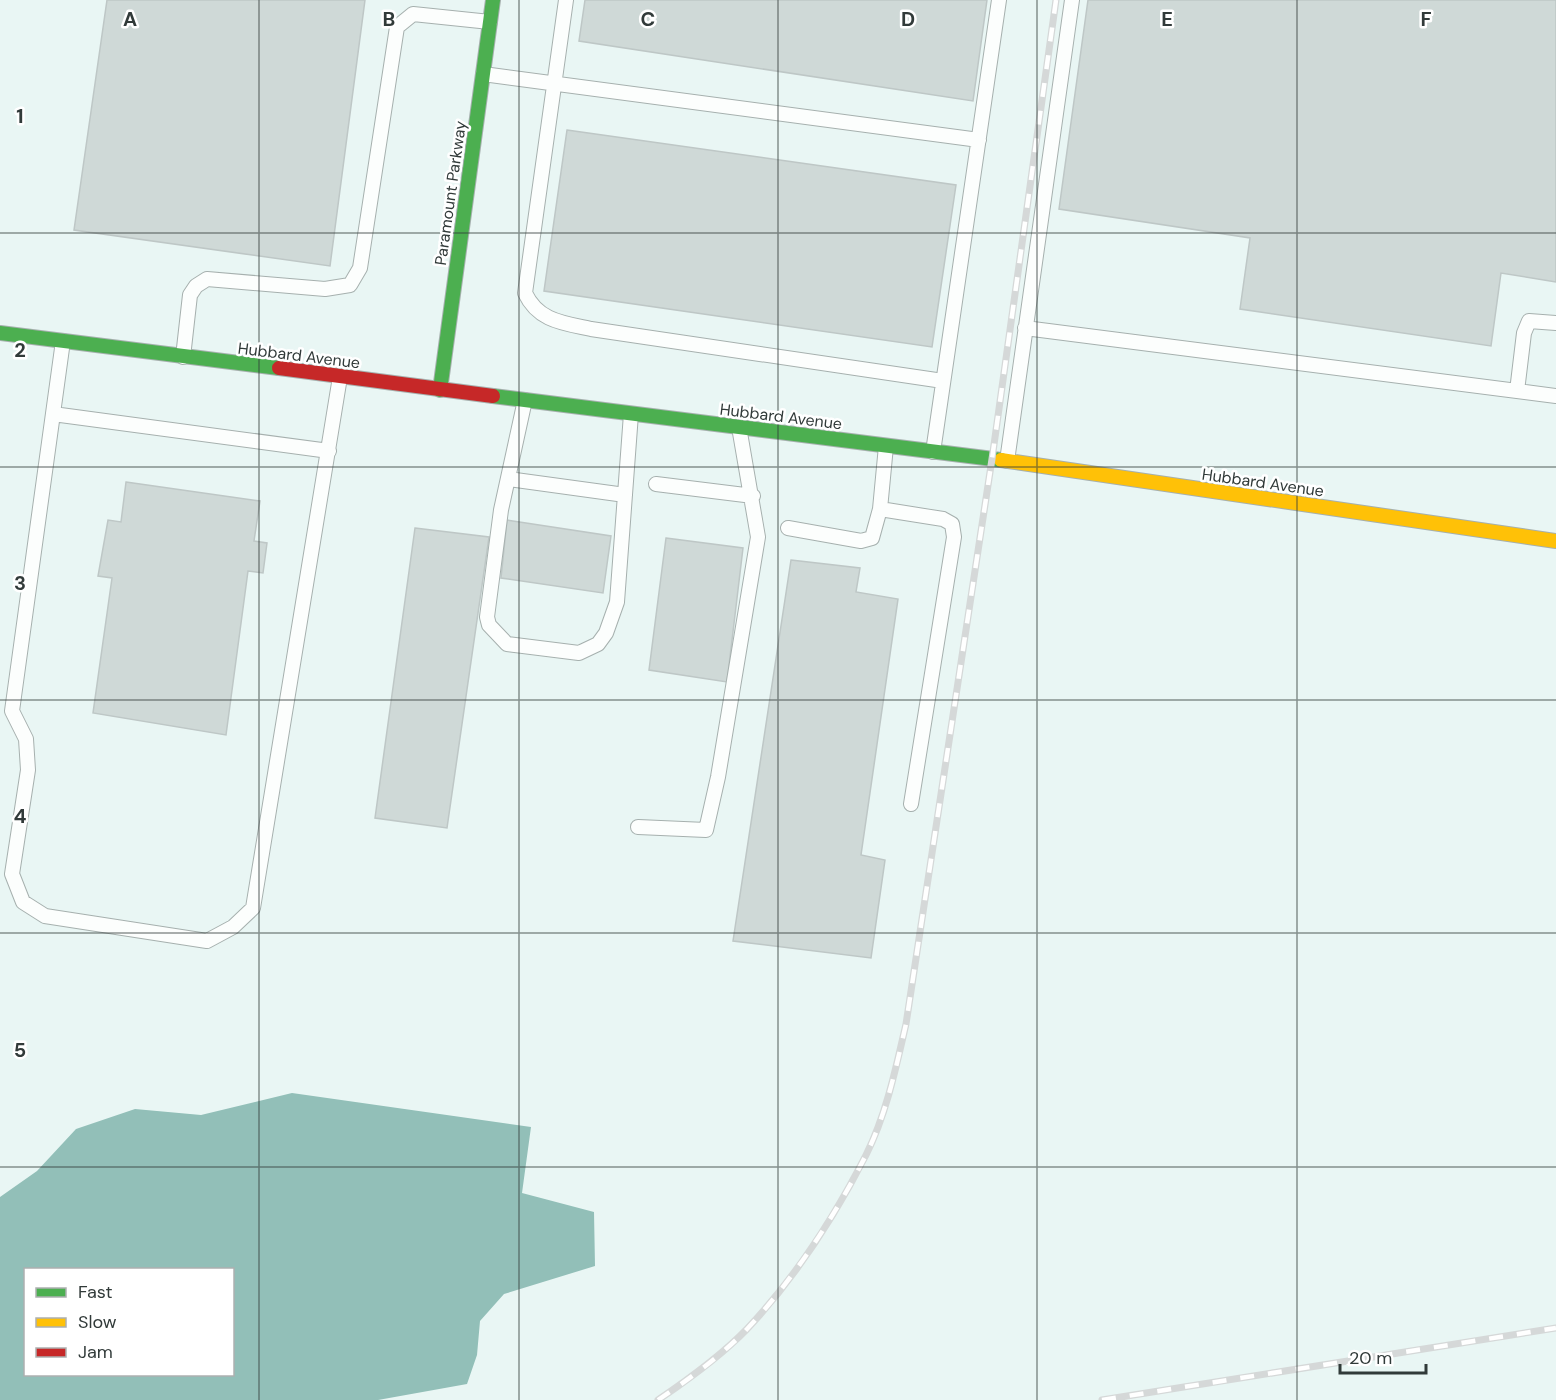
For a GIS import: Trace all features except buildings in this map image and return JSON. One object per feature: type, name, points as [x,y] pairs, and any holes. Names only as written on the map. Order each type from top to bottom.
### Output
[{"type":"street","name":"Paramount Parkway","points":[[440,390],[494,0]]},
{"type":"street","name":"Hubbard Avenue","points":[[0,333],[1007,461],[1556,541]]},
{"type":"lane","points":[[566,0],[525,293],[530,304],[546,319],[591,329],[943,381]]},
{"type":"lane","points":[[933,452],[999,0]]},
{"type":"lane","points":[[1007,461],[1072,0]]},
{"type":"lane","points":[[183,357],[190,295],[196,286],[207,279],[325,289],[350,285],[360,268],[398,27],[413,14],[490,22]]},
{"type":"lane","points":[[483,74],[979,140]]},
{"type":"lane","points":[[1517,391],[1524,333],[1529,321],[1556,323]]},
{"type":"lane","points":[[1025,328],[1556,396]]},
{"type":"lane","points":[[63,341],[12,711],[26,740],[28,770],[12,874],[23,902],[45,916],[207,941],[232,927],[253,908],[340,377]]},
{"type":"lane","points":[[525,400],[501,510],[487,617],[489,625],[507,644],[579,653],[598,644],[606,633],[617,602],[631,414]]},
{"type":"lane","points":[[52,414],[329,451]]},
{"type":"lane","points":[[638,827],[706,830],[718,777],[758,537],[740,427]]},
{"type":"lane","points":[[788,528],[861,541],[872,538],[880,509],[886,446]]},
{"type":"lane","points":[[507,479],[625,495]]},
{"type":"lane","points":[[656,484],[753,496]]},
{"type":"lane","points":[[880,509],[943,519],[952,524],[954,537],[911,804]]},
{"type":"shaded area","points":[[292,1093],[531,1127],[522,1193],[594,1212],[595,1266],[504,1294],[480,1321],[477,1355],[467,1384],[378,1400],[0,1400],[0,1197],[37,1171],[76,1129],[135,1109],[201,1115]]},
{"type":"railway","points":[[658,1400],[704,1367],[737,1339],[764,1310],[797,1268],[827,1224],[866,1155],[890,1091],[906,1024],[992,459],[1056,0]]},
{"type":"railway","points":[[1102,1400],[1556,1328]]},
{"type":"traffic: fast","points":[[440,390],[493,0]]},
{"type":"traffic: fast","points":[[0,333],[279,368]]},
{"type":"traffic: fast","points":[[493,396],[1001,460]]},
{"type":"traffic: slow","points":[[1001,460],[1556,541]]},
{"type":"traffic: jam","points":[[279,368],[493,396]]}]
